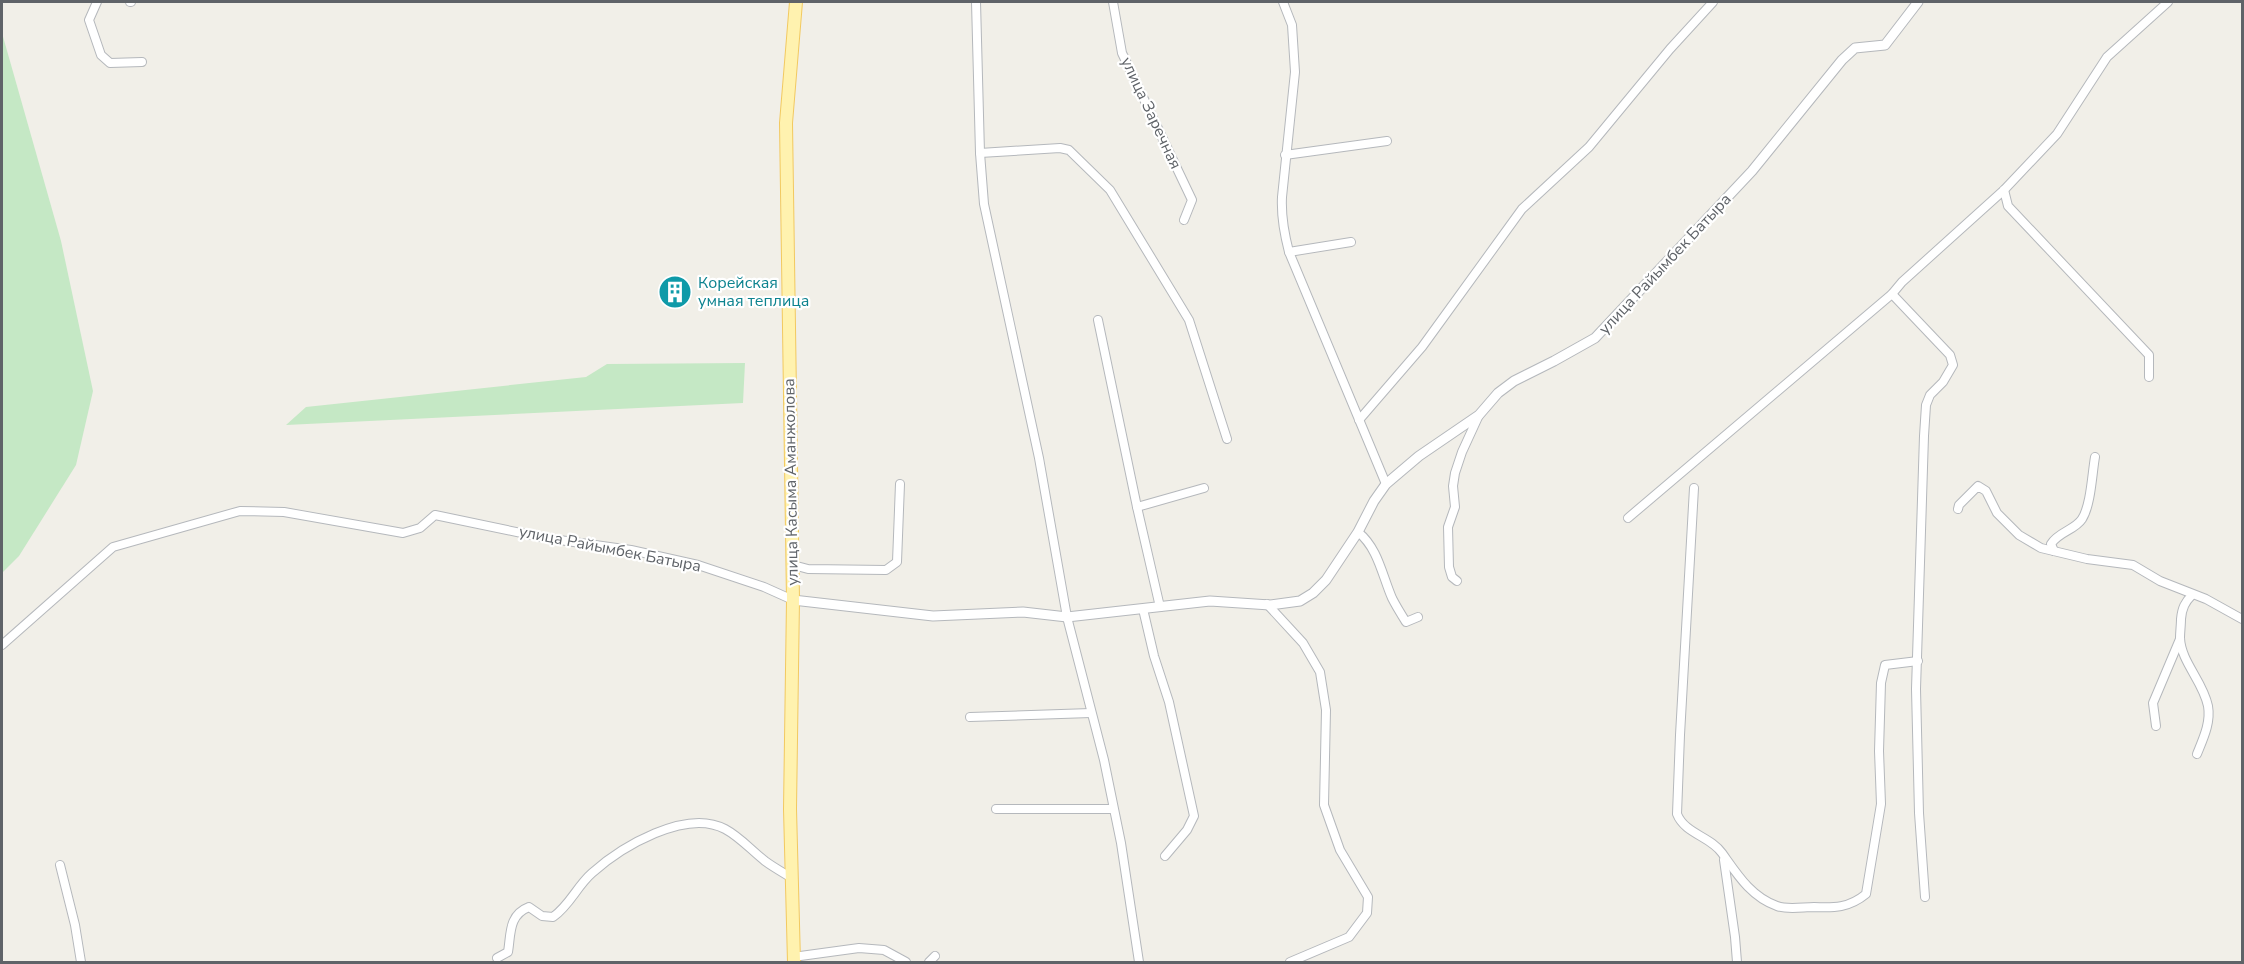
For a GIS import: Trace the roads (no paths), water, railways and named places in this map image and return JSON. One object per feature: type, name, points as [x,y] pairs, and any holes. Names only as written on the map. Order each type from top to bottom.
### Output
[{"type":"main road","name":"улица Касыма Аманжолова","points":[[793,960],[790,809],[793,600],[786,123],[796,2]]},
{"type":"street","points":[[97,2],[89,20],[101,56],[110,63],[142,62]]},
{"type":"street","points":[[976,2],[980,153],[984,204],[1039,458],[1066,617],[1104,760],[1139,963]]},
{"type":"street","name":"улица Заречная","points":[[1113,2],[1122,53],[1192,200],[1184,220]]},
{"type":"street","points":[[1283,2],[1292,25],[1295,72],[1285,155],[1281,218],[1289,252],[1386,484]]},
{"type":"street","points":[[1359,420],[1422,347],[1522,209],[1588,147],[1670,49],[1713,2]]},
{"type":"street","name":"улица Райымбек Батыра","points":[[2,645],[112,547],[240,511],[284,512],[403,532],[420,528],[435,515],[545,538],[631,550],[698,564],[764,587],[793,600],[933,616],[1023,612],[1066,617],[1210,601],[1267,604],[1300,601],[1313,593],[1326,580],[1386,484],[1419,456],[1479,415],[1498,393],[1514,381],[1554,362],[1595,338],[1752,171],[1842,60],[1855,48],[1885,45],[1918,2]]},
{"type":"street","points":[[1629,518],[1892,294],[1902,282],[2004,190],[2057,135],[2107,57],[2168,2]]},
{"type":"street","points":[[1285,155],[1387,141]]},
{"type":"street","points":[[980,153],[1060,148],[1069,150],[1110,190],[1189,320],[1227,439]]},
{"type":"street","points":[[2004,190],[2008,206],[2149,355],[2149,377]]},
{"type":"street","points":[[1289,252],[1351,242]]},
{"type":"street","points":[[1892,294],[1950,355],[1953,365],[1930,395],[1926,405],[1923,458],[1916,689],[1919,813],[1925,897]]},
{"type":"street","points":[[1098,320],[1160,607]]},
{"type":"street","points":[[1457,581],[1452,577],[1449,567],[1448,527],[1455,507],[1453,486],[1462,452],[1479,415]]},
{"type":"street","points":[[2054,551],[2052,544],[2055,538],[2081,520],[2088,502],[2095,457]]},
{"type":"street","points":[[792,565],[808,569],[886,570],[897,562],[900,484]]},
{"type":"street","points":[[1958,509],[1959,505],[1978,486],[1986,491],[1997,513],[2019,535],[2041,548],[2087,559],[2133,565],[2160,581],[2206,599],[2242,619]]},
{"type":"street","points":[[1137,507],[1204,488]]},
{"type":"street","points":[[1694,488],[1677,814],[1684,825],[1722,852],[1737,963]]},
{"type":"street","points":[[1358,532],[1366,538],[1376,555],[1393,600],[1406,622],[1418,617]]},
{"type":"street","points":[[2192,595],[2185,602],[2182,611],[2180,639],[2183,651],[2202,686],[2208,707],[2208,723],[2197,754]]},
{"type":"street","points":[[1267,604],[1303,643],[1320,672],[1326,710],[1324,805],[1340,850],[1368,897],[1367,913],[1349,937],[1290,963]]},
{"type":"street","points":[[1143,609],[1154,656],[1169,702],[1194,816],[1187,830],[1165,856]]},
{"type":"street","points":[[2156,726],[2153,703],[2180,639]]},
{"type":"street","points":[[1724,858],[1743,884],[1778,907],[1840,908],[1858,901],[1866,894],[1881,804],[1879,751],[1881,683],[1885,665],[1918,661]]},
{"type":"street","points":[[970,717],[1091,713]]},
{"type":"street","points":[[996,809],[1112,809]]},
{"type":"street","points":[[497,958],[508,952],[512,922],[524,909],[529,907],[542,916],[553,917],[569,903],[589,875],[597,868],[627,848],[664,829],[710,823],[725,829],[764,860],[792,878]]},
{"type":"street","points":[[60,865],[75,926],[81,963]]},
{"type":"street","points":[[793,960],[860,948],[884,950],[906,963]]},
{"type":"street","points":[[928,963],[935,956]]},
{"type":"place","name":"Корейская умная теплица","points":[[675,292]]}]
